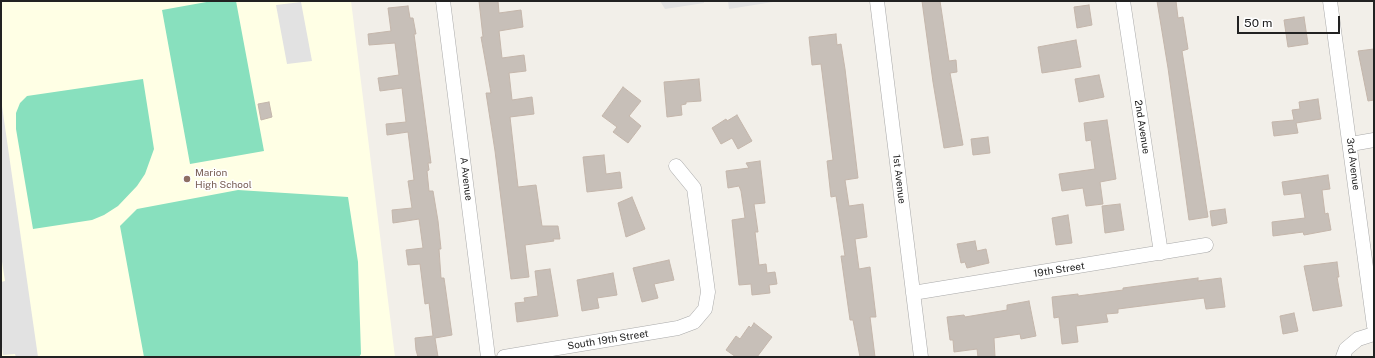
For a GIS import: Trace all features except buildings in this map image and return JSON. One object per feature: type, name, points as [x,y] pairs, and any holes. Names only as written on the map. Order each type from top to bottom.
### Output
[{"type":"street","name":"A Avenue","points":[[443,1],[488,357]]},
{"type":"street","name":"1st Avenue","points":[[876,1],[921,357]]},
{"type":"street","name":"2nd Avenue","points":[[1123,1],[1161,253]]},
{"type":"street","name":"3rd Avenue","points":[[1330,1],[1351,144],[1374,326]]},
{"type":"street","points":[[1351,144],[1374,140]]},
{"type":"street","name":"South 19th Street","points":[[504,357],[678,328],[694,322],[705,308],[708,292],[694,188],[676,166]]},
{"type":"street","name":"19th Street","points":[[913,293],[1206,245]]},
{"type":"street","points":[[1343,357],[1346,349],[1358,339],[1374,334]]},
{"type":"shaded area","name":"Marion High School","points":[[1,1],[351,1],[395,357],[1,357]]},
{"type":"shaded area","points":[[660,1],[704,1],[704,3],[665,9]]},
{"type":"shaded area","points":[[728,1],[779,1],[729,9]]},
{"type":"shaded area","points":[[301,2],[312,61],[287,64],[276,5]]},
{"type":"shaded area","points":[[1,99],[38,357],[16,357],[15,354],[3,355],[1,338],[1,282],[5,281],[1,255]]},
{"type":"green space","points":[[212,1],[236,1],[264,151],[190,164],[162,10]]},
{"type":"green space","points":[[143,79],[154,149],[145,174],[137,186],[118,206],[104,215],[92,220],[33,229],[16,129],[16,113],[20,103],[27,96]]},
{"type":"green space","points":[[238,190],[348,197],[358,262],[361,354],[359,357],[144,357],[120,226],[137,209]]},
{"type":"place","name":"Marion High School","points":[[187,179]]}]
